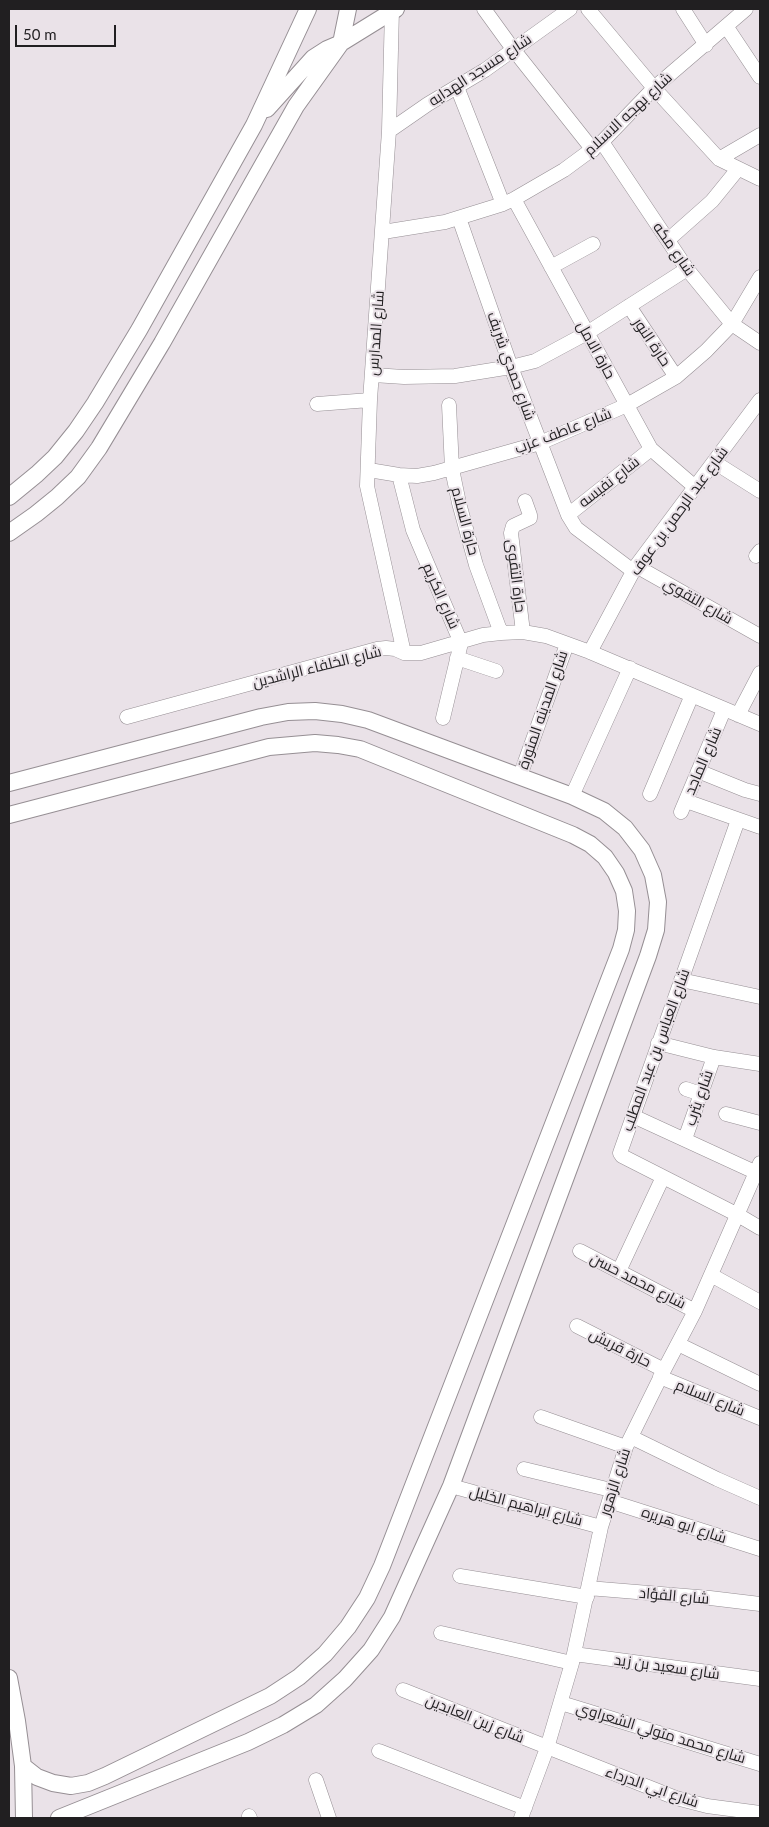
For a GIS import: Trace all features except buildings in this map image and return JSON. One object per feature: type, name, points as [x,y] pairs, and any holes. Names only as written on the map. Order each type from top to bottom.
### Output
[{"type":"street","points":[[9,497],[55,457],[95,403],[254,125],[308,9]]},
{"type":"street","points":[[9,533],[36,514],[78,477],[114,425],[296,106],[341,43],[348,9]]},
{"type":"street","name":"شارع مكه","points":[[484,9],[513,49],[597,146],[668,240],[687,270],[732,324],[760,344]]},
{"type":"street","name":"شارع مسجد الهدايه","points":[[389,131],[428,104],[485,70],[570,9]]},
{"type":"street","points":[[588,9],[654,88],[719,160],[760,179]]},
{"type":"street","points":[[683,9],[706,45]]},
{"type":"street","name":"شارع بهجه الاسلام","points":[[383,232],[459,218],[508,202],[564,170],[597,146],[654,88],[746,9]]},
{"type":"street","points":[[254,125],[313,58],[341,43],[393,10]]},
{"type":"street","name":"شارع المدارس","points":[[393,10],[389,131],[370,400],[368,494],[404,653]]},
{"type":"street","points":[[726,26],[760,77]]},
{"type":"street","name":"حارة الامل","points":[[457,87],[508,202],[551,267],[651,449],[695,487]]},
{"type":"street","points":[[719,160],[760,135]]},
{"type":"street","points":[[668,240],[712,201],[738,169]]},
{"type":"street","name":"شارع حمدي شريف","points":[[459,218],[511,367],[568,515],[576,528],[635,568]]},
{"type":"street","points":[[551,267],[593,244]]},
{"type":"street","points":[[373,375],[404,377],[455,376],[535,361],[587,333],[687,270]]},
{"type":"street","name":"شارع عاطف عزب","points":[[369,470],[416,476],[452,468],[540,443],[627,405],[676,377],[706,351],[732,324],[760,280]]},
{"type":"street","name":"حارة النور","points":[[629,306],[676,377]]},
{"type":"street","points":[[138,330],[162,343]]},
{"type":"street","points":[[317,404],[370,400]]},
{"type":"street","name":"شارع عبد الرحمن بن عوف","points":[[590,652],[635,568],[759,403]]},
{"type":"street","name":"حارة السلام","points":[[449,405],[452,468],[467,534],[501,632]]},
{"type":"street","name":"شارع نفيسه","points":[[568,515],[651,449]]},
{"type":"street","points":[[714,462],[760,491]]},
{"type":"street","name":"شارع الكريم","points":[[399,475],[414,530],[461,643],[442,718]]},
{"type":"street","name":"حارة التقوى","points":[[523,632],[511,533],[513,526],[530,518],[525,501]]},
{"type":"street","name":"شارع التقوي","points":[[635,568],[760,636]]},
{"type":"street","name":"شارع الخلفاء الراشدين","points":[[127,717],[377,649],[396,649],[404,653],[421,652],[461,643],[483,635],[501,632],[523,632],[546,636],[590,652],[760,724]]},
{"type":"street","name":"شارع المدينه المنورة","points":[[520,776],[567,644]]},
{"type":"street","points":[[457,658],[496,671]]},
{"type":"street","points":[[572,796],[630,668]]},
{"type":"street","points":[[738,715],[760,673]]},
{"type":"street","points":[[650,794],[692,695]]},
{"type":"street","name":"شارع الماجد","points":[[724,710],[684,806],[738,820]]},
{"type":"street","points":[[9,783],[234,723],[288,712],[315,711],[342,714],[368,720],[520,776],[572,796],[604,811],[625,828],[642,850],[653,875],[658,902],[656,930],[645,965],[450,1486],[392,1617],[371,1650],[345,1679],[316,1705],[283,1726],[248,1742],[59,1818]]},
{"type":"street","points":[[9,815],[269,747],[315,743],[338,745],[360,749],[573,835],[590,844],[605,857],[616,873],[624,891],[627,910],[626,930],[617,958],[382,1566],[367,1598],[348,1627],[331,1647],[299,1677],[270,1696],[105,1776],[88,1783],[71,1786],[53,1783],[37,1777],[22,1766]]},
{"type":"street","points":[[698,771],[744,790],[760,794]]},
{"type":"street","points":[[738,820],[760,827]]},
{"type":"street","name":"شارع العباس بن عبد المطلب","points":[[738,820],[620,1154],[760,1228]]},
{"type":"street","points":[[681,980],[760,997]]},
{"type":"street","points":[[658,1043],[714,1057],[760,1064]]},
{"type":"street","name":"شارع يثرب","points":[[685,1139],[714,1057]]},
{"type":"street","points":[[686,1089],[701,1094]]},
{"type":"street","points":[[726,1114],[760,1123]]},
{"type":"street","points":[[632,1116],[685,1139],[757,1177]]},
{"type":"street","points":[[619,1271],[663,1177]]},
{"type":"street","name":"شارع الزهور","points":[[523,1813],[561,1703],[573,1658],[600,1527],[628,1442],[696,1311],[738,1215],[757,1177]]},
{"type":"street","name":"شارع محمد حسن","points":[[580,1251],[696,1311]]},
{"type":"street","points":[[711,1275],[760,1302]]},
{"type":"street","name":"حارة قريش","points":[[577,1326],[662,1374]]},
{"type":"street","points":[[678,1344],[760,1384]]},
{"type":"street","name":"شارع السلام","points":[[662,1374],[760,1418]]},
{"type":"street","points":[[541,1417],[628,1442],[760,1498]]},
{"type":"street","name":"شارع ابو هريره","points":[[524,1469],[610,1496],[760,1549]]},
{"type":"street","name":"شارع ابراهيم الخليل","points":[[450,1486],[600,1527]]},
{"type":"street","name":"شارع الفؤاد","points":[[460,1576],[587,1593],[710,1598],[760,1604]]},
{"type":"street","name":"شارع سعيد بن زيد","points":[[441,1633],[573,1658],[760,1679]]},
{"type":"street","points":[[9,1678],[17,1721],[22,1766],[24,1818]]},
{"type":"street","name":"شارع زين العابدين","points":[[403,1690],[547,1748]]},
{"type":"street","name":"شارع محمد متولي الشعراوي","points":[[561,1703],[760,1764]]},
{"type":"street","name":"شارع ابي الدرداء","points":[[547,1748],[676,1798],[707,1806],[760,1813]]},
{"type":"street","points":[[379,1751],[523,1813]]},
{"type":"street","points":[[105,1776],[113,1796]]},
{"type":"street","points":[[316,1780],[329,1818]]}]
